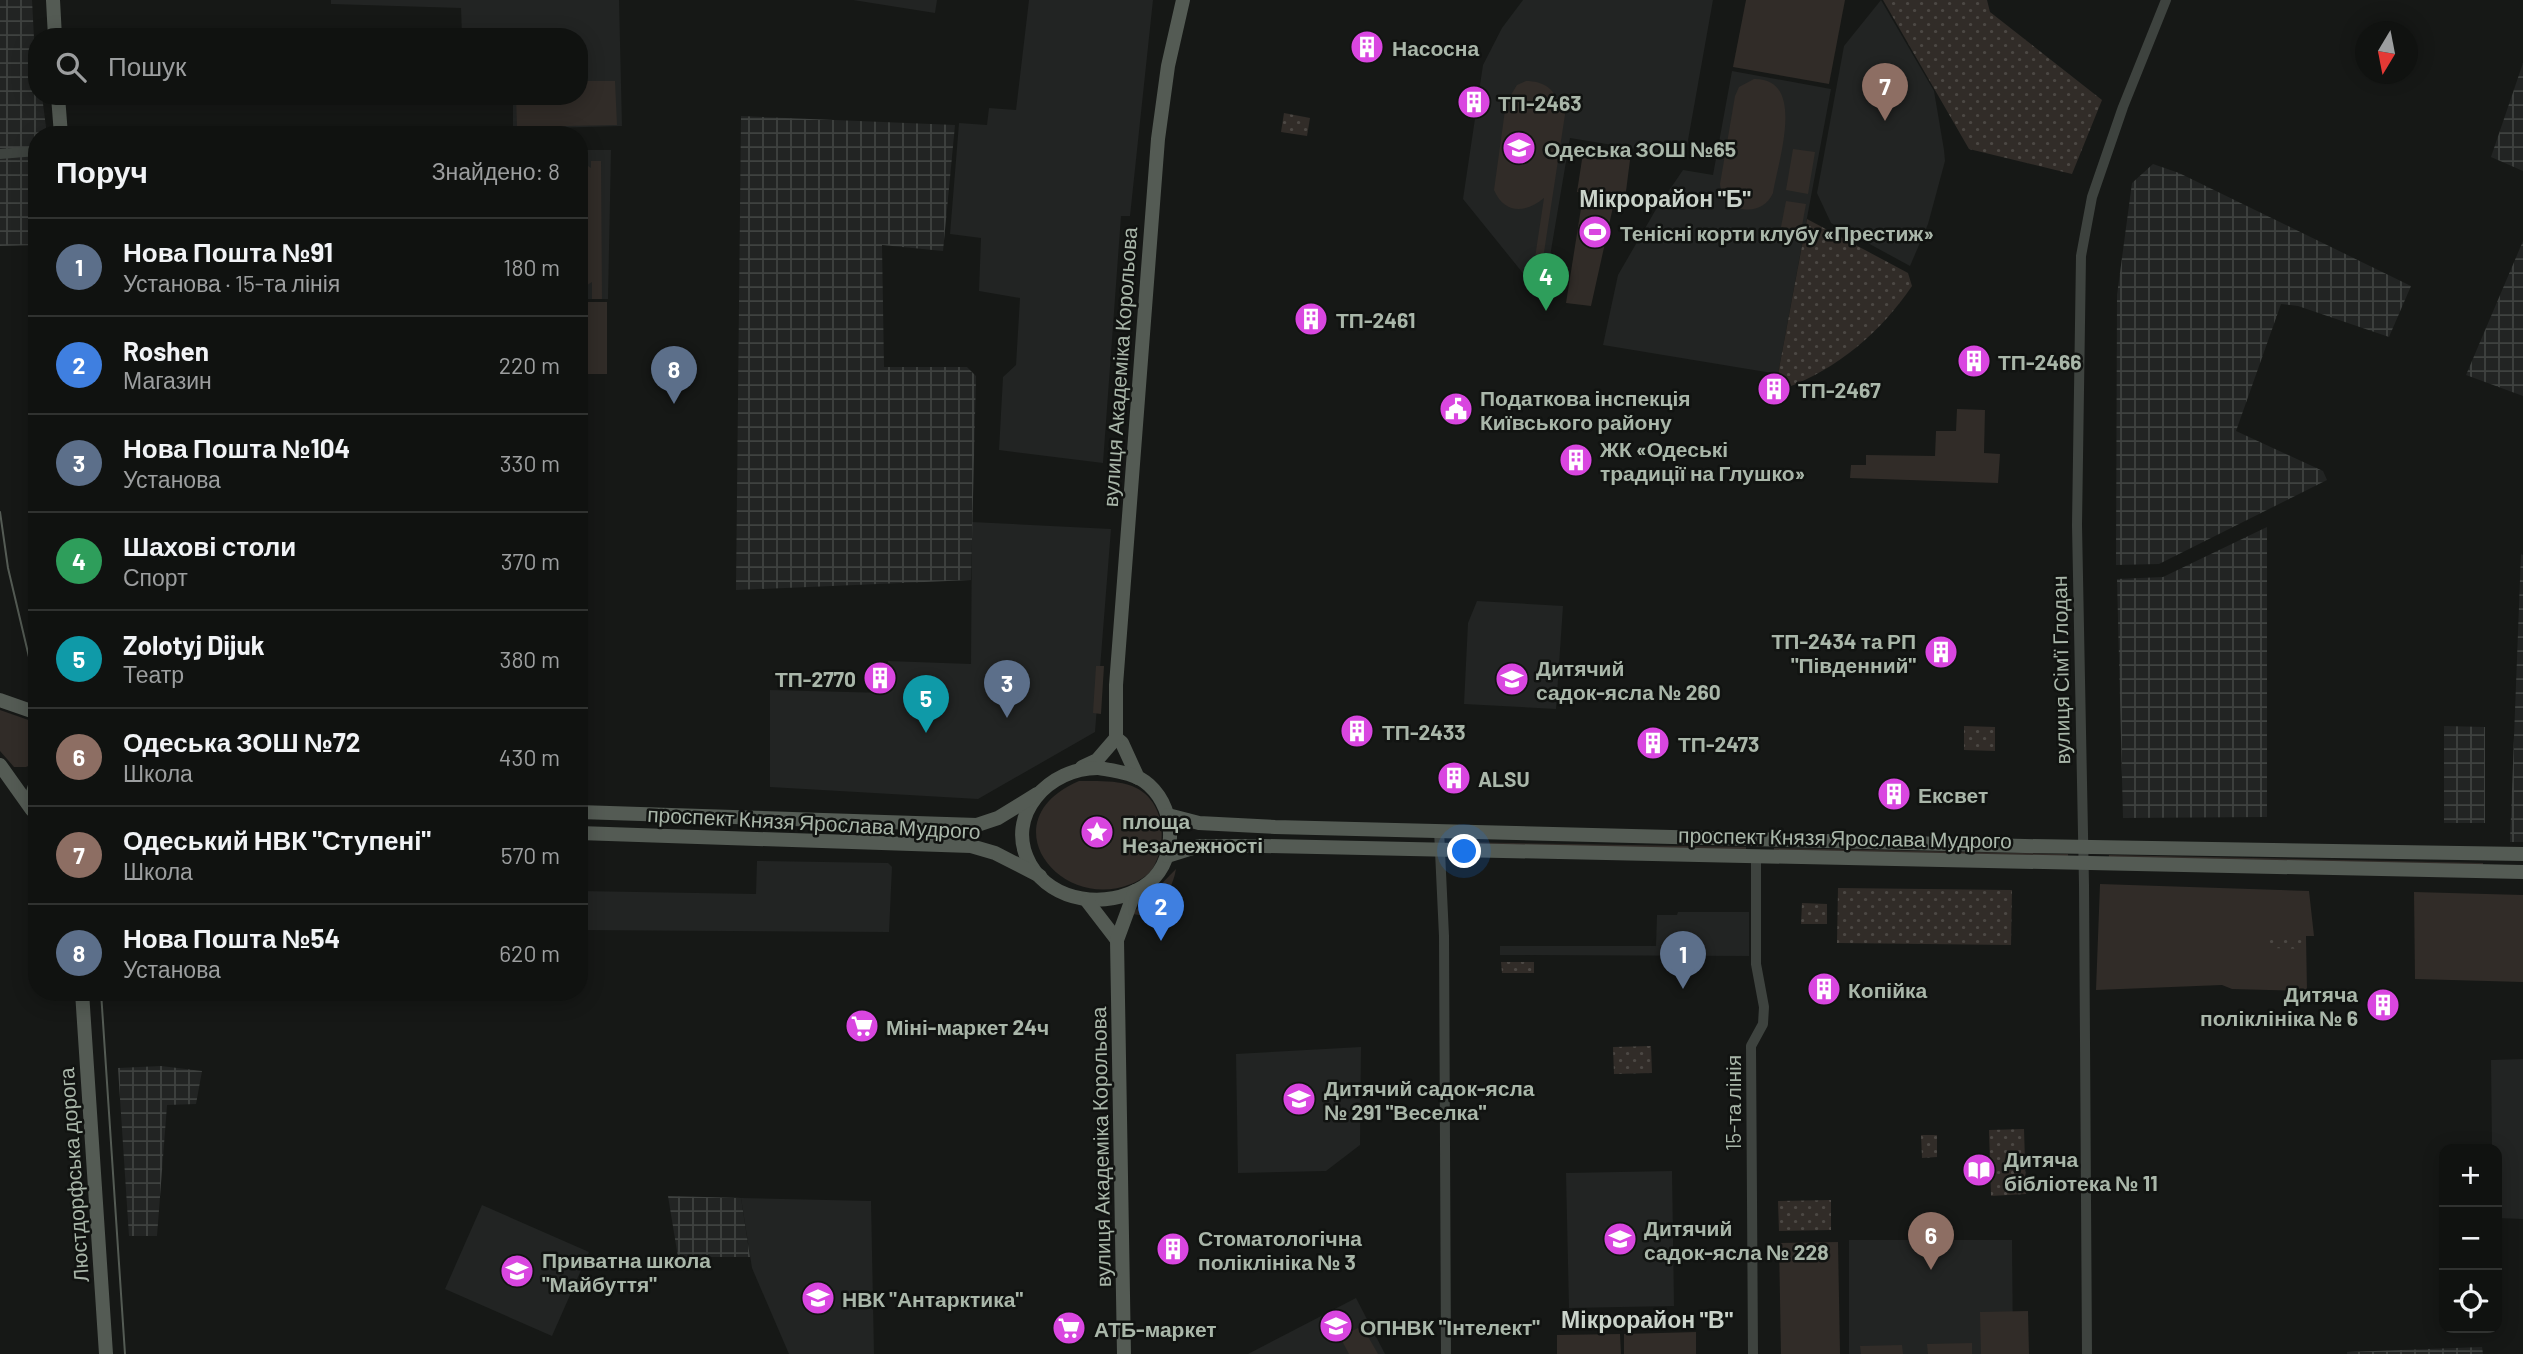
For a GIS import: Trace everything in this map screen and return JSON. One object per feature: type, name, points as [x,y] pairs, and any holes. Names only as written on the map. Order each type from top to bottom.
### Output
[{"type":"main road","points":[[53,0],[55,28]]},
{"type":"main road","name":"вулиця Академіка Корольова","points":[[1116,738],[1116,685],[1147,251],[1160,117],[1183,0]]},
{"type":"main road","points":[[59,105],[60,126]]},
{"type":"main road","points":[[0,700],[28,710]]},
{"type":"main road","points":[[1117,940],[1087,901],[1040,876],[1025,850],[1023,832],[1037,794],[1050,781],[1097,760],[1116,738],[1122,743],[1138,778]]},
{"type":"main road","points":[[0,765],[28,806]]},
{"type":"main road","points":[[1082,768],[1109,769],[1138,778],[1156,793],[1168,816],[1171,831],[1167,856],[1154,878],[1121,898],[1087,901]]},
{"type":"main road","name":"проспект Князя Ярослава Мудрого","points":[[588,812],[976,825],[998,818],[1037,794]]},
{"type":"main road","name":"проспект Князя Ярослава Мудрого","points":[[1168,816],[1199,823],[1439,830],[2415,854],[2523,853]]},
{"type":"main road","name":"проспект Князя Ярослава Мудрого","points":[[588,833],[971,846],[995,853],[1040,876]]},
{"type":"main road","points":[[1756,838],[1756,856]]},
{"type":"main road","name":"проспект Князя Ярослава Мудрого","points":[[1167,856],[1199,846],[2523,872]]},
{"type":"main road","name":"вулиця Академіка Корольова","points":[[1124,1354],[1117,940],[1135,891]]},
{"type":"main road","name":"Люстдорфська дорога","points":[[83,1001],[106,1354]]},
{"type":"street","name":"вулиця Сім'ї Глодан","points":[[2087,1354],[2083,846],[2077,525],[2081,256],[2092,197],[2123,107],[2166,0]]},
{"type":"street","points":[[0,154],[28,152]]},
{"type":"street","points":[[1439,830],[1445,948],[1446,1354]]},
{"type":"street","name":"15-та лінія","points":[[1753,1354],[1751,1046],[1763,1024],[1764,1007],[1756,964],[1756,856]]},
{"type":"shaded area","points":[[0,0],[32,0],[33,28],[28,28],[28,105],[43,105],[46,126],[28,126],[28,245],[0,246]]},
{"type":"shaded area","points":[[331,0],[619,0],[622,126],[513,126],[513,105],[588,105],[588,28],[462,28],[461,8],[331,4]]},
{"type":"shaded area","points":[[853,0],[937,0],[935,13]]},
{"type":"shaded area","points":[[1029,0],[1153,0],[1130,216],[1121,216],[1103,463],[999,450],[1003,377],[1016,365],[1020,298],[979,291],[981,238],[950,234],[959,123],[987,125],[989,108],[1016,110]]},
{"type":"shaded area","name":"Одеська ЗОШ №65","points":[[1523,0],[1713,0],[1685,157],[1570,138],[1543,298],[1463,199],[1483,65],[1502,28]]},
{"type":"shaded area","points":[[1746,0],[1845,0],[1829,84],[1733,67]]},
{"type":"shaded area","points":[[1881,0],[1934,91],[1944,150],[1945,161],[1928,224],[1910,266],[1831,223],[1817,193],[1844,46]]},
{"type":"shaded area","points":[[1883,0],[1987,0],[1990,12],[2102,100],[2072,174],[1969,149]]},
{"type":"shaded area","points":[[2523,63],[2523,171],[2491,157]]},
{"type":"shaded area","points":[[1732,71],[1831,89],[1778,374],[1603,345],[1618,275],[1655,211],[1683,170],[1713,175]]},
{"type":"shaded area","points":[[1754,79],[1770,82],[1780,92],[1785,106],[1785,124],[1773,193],[1760,207],[1743,209],[1728,201],[1720,184],[1735,96],[1739,87]]},
{"type":"shaded area","points":[[588,81],[615,81],[617,125],[517,126],[516,105],[588,105]]},
{"type":"shaded area","points":[[1526,81],[1548,87],[1555,95],[1558,107],[1566,108],[1541,272],[1533,271],[1544,198],[1530,207],[1516,209],[1504,204],[1494,190],[1506,103],[1517,85]]},
{"type":"shaded area","points":[[1284,113],[1310,118],[1307,136],[1281,132]]},
{"type":"shaded area","points":[[741,116],[955,125],[943,251],[882,245],[884,367],[967,367],[976,376],[971,580],[736,590]]},
{"type":"shaded area","points":[[1793,149],[1815,152],[1808,194],[1786,190]]},
{"type":"shaded area","points":[[588,150],[611,150],[608,299],[588,299]]},
{"type":"shaded area","points":[[1583,153],[1630,160],[1625,199],[1577,192]]},
{"type":"shaded area","points":[[591,161],[601,161],[602,299],[592,299],[592,282],[588,284],[588,166],[591,168]]},
{"type":"shaded area","points":[[2153,164],[2179,173],[2411,286],[2389,337],[2298,306],[2281,304],[2236,431],[2323,471],[2327,480],[2159,564],[2116,565],[2117,295],[2132,183]]},
{"type":"shaded area","points":[[1786,201],[1806,204],[1801,231],[1781,227]]},
{"type":"shaded area","points":[[1582,202],[1613,207],[1591,306],[1566,303]]},
{"type":"shaded area","points":[[1807,219],[1908,273],[1912,286],[1886,319],[1840,360],[1786,388],[1778,374]]},
{"type":"shaded area","points":[[2523,241],[2523,396],[2466,375]]},
{"type":"shaded area","points":[[588,302],[607,302],[607,374],[588,374]]},
{"type":"shaded area","points":[[1957,409],[1985,410],[1984,453],[2000,454],[1998,483],[1850,478],[1851,465],[1866,465],[1866,455],[1935,456],[1936,431],[1956,431]]},
{"type":"shaded area","points":[[972,522],[1111,529],[1095,732],[978,799],[770,787],[770,690],[887,693],[888,661],[971,664]]},
{"type":"shaded area","points":[[2267,527],[2267,817],[2123,818],[2117,579],[2163,577]]},
{"type":"shaded area","points":[[2521,554],[2523,842],[2510,842]]},
{"type":"shaded area","name":"Дитячий садок-ясла № 260","points":[[1477,601],[1563,606],[1556,709],[1464,704],[1468,623]]},
{"type":"shaded area","points":[[1096,666],[1104,666],[1101,714],[1093,713]]},
{"type":"shaded area","points":[[0,710],[28,720],[28,766],[14,767],[0,751]]},
{"type":"shaded area","points":[[1964,726],[1995,727],[1995,751],[1964,750]]},
{"type":"shaded area","points":[[2444,726],[2485,727],[2485,823],[2444,823]]},
{"type":"shaded area","points":[[1079,781],[1126,784],[1151,799],[1160,819],[1161,842],[1153,868],[1142,879],[1104,890],[1080,886],[1059,874],[1044,858],[1036,838],[1039,818],[1052,798]]},
{"type":"shaded area","points":[[1455,842],[1746,847],[1746,852],[1455,847]]},
{"type":"shaded area","points":[[1774,848],[2068,854],[2068,859],[1774,852]]},
{"type":"shaded area","points":[[2109,855],[2483,863],[2483,867],[2109,860]]},
{"type":"shaded area","points":[[757,861],[888,863],[892,867],[889,932],[588,930],[588,891],[756,894]]},
{"type":"shaded area","points":[[1176,869],[1169,890],[1157,905],[1146,916],[1132,914]]},
{"type":"shaded area","points":[[2100,884],[2309,891],[2314,936],[2306,936],[2307,991],[2232,989],[2222,985],[2096,990]]},
{"type":"shaded area","points":[[1838,888],[2012,890],[2011,945],[1837,943]]},
{"type":"shaded area","points":[[2414,892],[2523,895],[2523,982],[2415,979]]},
{"type":"shaded area","points":[[1802,903],[1827,904],[1827,924],[1801,924]]},
{"type":"shaded area","points":[[1678,912],[1749,912],[1749,956],[1500,955],[1500,946],[1656,946],[1657,915],[1677,915]]},
{"type":"shaded area","points":[[2257,937],[2304,937],[2304,949],[2272,948]]},
{"type":"shaded area","points":[[1501,962],[1534,962],[1534,973],[1502,973]]},
{"type":"shaded area","points":[[1651,1046],[1652,1073],[1614,1074],[1613,1047]]},
{"type":"shaded area","name":"Дитячий садок-ясла № 291 \"Веселка\"","points":[[1361,1047],[1360,1145],[1326,1171],[1238,1173],[1236,1054]]},
{"type":"shaded area","points":[[2523,1059],[2523,1219],[2502,1218],[2502,1144],[2492,1144],[2491,1060]]},
{"type":"shaded area","points":[[161,1066],[202,1071],[196,1104],[167,1105],[157,1236],[129,1236],[118,1068]]},
{"type":"shaded area","points":[[2024,1129],[2026,1194],[1991,1196],[1989,1130]]},
{"type":"shaded area","points":[[1921,1135],[1937,1135],[1937,1157],[1922,1158]]},
{"type":"shaded area","name":"Дитячий садок-ясла № 228","points":[[1672,1171],[1674,1306],[1569,1308],[1566,1173]]},
{"type":"shaded area","points":[[668,1196],[741,1198],[750,1257],[678,1257]]},
{"type":"shaded area","name":"НВК \"Антарктика\"","points":[[741,1198],[871,1201],[874,1354],[789,1354],[752,1268]]},
{"type":"shaded area","points":[[1831,1200],[1831,1230],[1779,1231],[1778,1201]]},
{"type":"shaded area","name":"Приватна школа \"Майбуття\"","points":[[482,1205],[589,1252],[552,1336],[445,1289]]},
{"type":"shaded area","points":[[1849,1240],[2012,1240],[2013,1354],[1849,1354]]},
{"type":"shaded area","points":[[1838,1242],[1840,1354],[1781,1354],[1779,1243]]},
{"type":"shaded area","name":"ОПНВК \"Інтелект\"","points":[[1356,1298],[1385,1354],[1248,1354]]},
{"type":"shaded area","points":[[2028,1311],[2029,1354],[1981,1354],[1980,1312]]},
{"type":"shaded area","points":[[1362,1326],[1378,1354],[1349,1354],[1340,1337]]},
{"type":"shaded area","points":[[1696,1332],[1696,1354],[1624,1354],[1624,1334]]},
{"type":"shaded area","points":[[1620,1334],[1621,1354],[1557,1354],[1557,1335]]},
{"type":"shaded area","points":[[1972,1343],[1972,1354],[1928,1354],[1927,1344]]},
{"type":"shaded area","points":[[1902,1345],[1903,1354],[1861,1354],[1860,1346]]},
{"type":"shaded area","points":[[2482,1347],[2483,1354],[2347,1354],[2347,1352]]},
{"type":"tram line","points":[[0,512],[8,568],[28,653]]},
{"type":"tram line","points":[[102,1001],[125,1354]]},
{"type":"place","name":"Насосна","points":[[1367,47]]},
{"type":"place","name":"ТП-2463","points":[[1474,102]]},
{"type":"place","name":"Одеський НВК \"Ступені\"","points":[[1885,121]]},
{"type":"place","name":"Одеська ЗОШ №65","points":[[1519,148]]},
{"type":"place","name":"Тенісні корти клубу «Престиж»","points":[[1595,232]]},
{"type":"place","name":"Шахові столи","points":[[1546,311]]},
{"type":"place","name":"ТП-2461","points":[[1311,319]]},
{"type":"place","name":"ТП-2466","points":[[1974,361]]},
{"type":"place","name":"ТП-2467","points":[[1774,389]]},
{"type":"place","name":"Нова Пошта №54","points":[[674,404]]},
{"type":"place","name":"Податкова інспекція Київського району","points":[[1456,409]]},
{"type":"place","name":"ЖК «Одеські традиції на Глушко»","points":[[1576,460]]},
{"type":"place","name":"ТП-2434 та РП \"Південний\"","points":[[1941,652]]},
{"type":"place","name":"ТП-2770","points":[[880,678]]},
{"type":"place","name":"Дитячий садок-ясла № 260","points":[[1512,679]]},
{"type":"place","name":"Нова Пошта №104","points":[[1007,718]]},
{"type":"place","name":"ТП-2433","points":[[1357,731]]},
{"type":"place","name":"Zolotyj Dijuk","points":[[926,733]]},
{"type":"place","name":"ТП-2473","points":[[1653,743]]},
{"type":"place","name":"ALSU","points":[[1454,778]]},
{"type":"place","name":"Ексвет","points":[[1894,794]]},
{"type":"place","name":"площа Незалежності","points":[[1097,832]]},
{"type":"place","name":"Roshen","points":[[1161,941]]},
{"type":"place","name":"Нова Пошта №91","points":[[1683,989]]},
{"type":"place","name":"Копійка","points":[[1824,989]]},
{"type":"place","name":"Дитяча поліклініка № 6","points":[[2383,1005]]},
{"type":"place","name":"Міні-маркет 24ч","points":[[862,1026]]},
{"type":"place","name":"Дитячий садок-ясла № 291 \"Веселка\"","points":[[1299,1099]]},
{"type":"place","name":"Дитяча бібліотека № 11","points":[[1979,1170]]},
{"type":"place","name":"Дитячий садок-ясла № 228","points":[[1620,1239]]},
{"type":"place","name":"Стоматологічна поліклініка № 3","points":[[1173,1249]]},
{"type":"place","name":"Одеська ЗОШ №72","points":[[1931,1270]]},
{"type":"place","name":"Приватна школа \"Майбуття\"","points":[[517,1271]]},
{"type":"place","name":"НВК \"Антарктика\"","points":[[818,1298]]},
{"type":"place","name":"ОПНВК \"Інтелект\"","points":[[1336,1326]]},
{"type":"place","name":"АТБ-маркет","points":[[1069,1328]]},
{"type":"district","name":"Мікрорайон \"Б\"","points":[[1665,198]]},
{"type":"district","name":"Мікрорайон \"В\"","points":[[1647,1319]]}]
